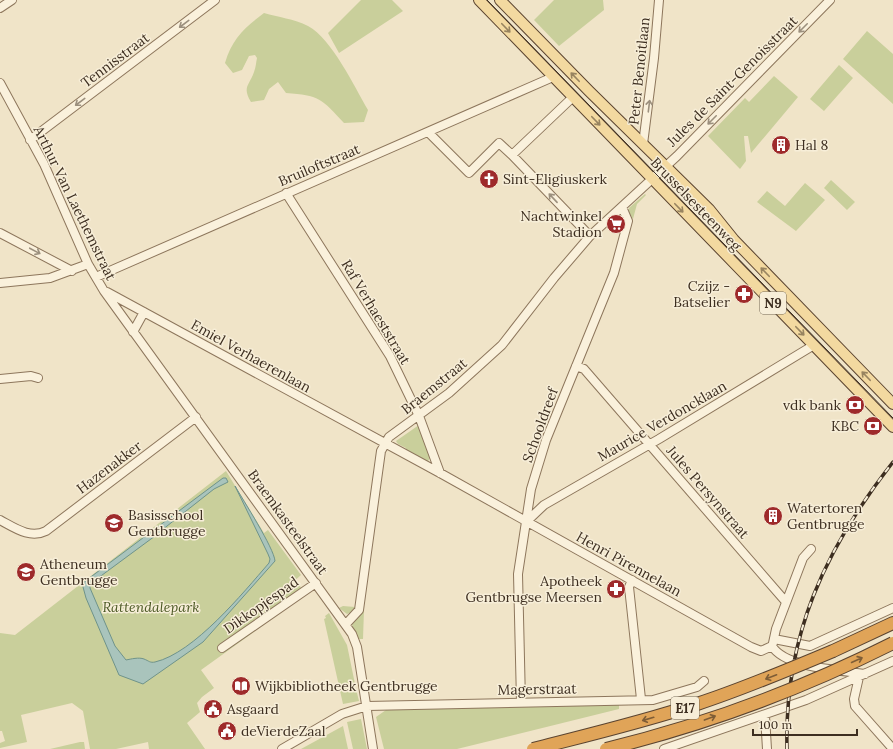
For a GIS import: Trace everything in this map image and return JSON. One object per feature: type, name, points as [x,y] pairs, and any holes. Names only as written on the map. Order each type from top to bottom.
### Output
[{"type":"highway","name":"E17","points":[[533,749],[623,726],[698,704],[779,674],[857,641],[893,623]]},
{"type":"highway","name":"E17","points":[[606,749],[689,725],[736,709],[786,690],[893,643]]},
{"type":"main road","name":"Brusselsesteenweg","points":[[479,0],[893,427]]},
{"type":"main road","name":"Brusselsesteenweg","points":[[500,0],[666,166],[721,223],[734,240],[893,404]]},
{"type":"street","points":[[0,8],[12,0]]},
{"type":"street","name":"Tennisstraat","points":[[30,140],[215,0]]},
{"type":"street","name":"Peter Benoitlaan","points":[[643,144],[653,66],[659,0]]},
{"type":"street","name":"Jules de Saint-Genoisstraat","points":[[652,180],[830,0]]},
{"type":"street","name":"Bruiloftstraat","points":[[96,277],[553,77]]},
{"type":"street","name":"Arthur Van Laethemstraat","points":[[0,83],[57,190],[88,264],[104,291]]},
{"type":"street","points":[[512,155],[572,97]]},
{"type":"street","points":[[428,132],[469,173],[499,143],[590,236]]},
{"type":"street","points":[[622,207],[652,180]]},
{"type":"street","name":"Raf Verhaeststraat","points":[[286,193],[390,356],[419,416],[440,473]]},
{"type":"street","name":"Braemstraat","points":[[346,624],[359,610],[381,451],[389,437],[419,416],[478,367],[502,344],[554,278],[590,236],[612,214],[622,207]]},
{"type":"street","name":"Schooldreef","points":[[521,702],[518,574],[523,530],[526,522],[531,489],[546,440],[614,273],[628,221],[622,207]]},
{"type":"street","points":[[0,233],[72,271]]},
{"type":"street","points":[[0,283],[50,278],[88,264]]},
{"type":"street","name":"Emiel Verhaerenlaan","points":[[104,291],[385,444]]},
{"type":"street","name":"Braemkasteelstraat","points":[[104,291],[346,624],[357,647],[373,749]]},
{"type":"street","points":[[133,332],[144,312]]},
{"type":"street","name":"Maurice Verdoncklaan","points":[[526,522],[544,505],[650,444],[814,345]]},
{"type":"street","name":"Jules Persynstraat","points":[[576,366],[584,369],[786,602]]},
{"type":"street","points":[[0,379],[31,376],[38,378]]},
{"type":"street","name":"Hazenakker","points":[[0,520],[36,535],[46,531],[196,417]]},
{"type":"street","name":"Henri Pirennelaan","points":[[385,444],[440,473],[756,650],[762,651],[773,642],[810,646],[893,608]]},
{"type":"street","points":[[811,549],[803,558],[786,602],[773,642],[776,653],[792,661],[863,675]]},
{"type":"street","points":[[632,580],[629,587],[641,699]]},
{"type":"street","name":"Dikkopjespad","points":[[222,648],[316,583]]},
{"type":"street","points":[[664,749],[765,716],[893,661]]},
{"type":"street","points":[[863,675],[855,695],[855,706],[893,749]]},
{"type":"street","name":"Magerstraat","points":[[282,749],[342,714],[367,706],[659,699],[697,687],[704,681]]},
{"type":"street","points":[[765,716],[767,749]]},
{"type":"green space","points":[[361,0],[392,0],[403,11],[339,53],[328,33]]},
{"type":"green space","points":[[554,0],[603,0],[604,10],[559,46],[534,20]]},
{"type":"green space","points":[[264,13],[292,20],[308,26],[326,41],[342,64],[368,110],[364,122],[344,123],[325,103],[306,95],[286,93],[278,82],[269,89],[264,100],[251,102],[248,97],[247,87],[255,68],[257,58],[255,55],[249,56],[242,70],[233,73],[225,63],[235,41],[250,24]]},
{"type":"green space","points":[[867,31],[893,54],[893,104],[843,59]]},
{"type":"green space","points":[[839,65],[853,78],[824,111],[810,99]]},
{"type":"green space","points":[[774,76],[798,97],[751,153],[748,136],[744,136],[746,161],[740,169],[708,136],[745,98],[749,102]]},
{"type":"green space","points":[[831,180],[855,202],[847,210],[824,188]]},
{"type":"green space","points":[[805,183],[825,200],[796,231],[757,202],[767,191],[785,206]]},
{"type":"green space","points":[[645,194],[646,195],[637,204],[633,219],[628,211],[629,208]]},
{"type":"green space","points":[[419,425],[430,458],[427,463],[405,450],[406,448],[398,444],[396,441]]},
{"type":"green space","name":"Rattendalepark","points":[[226,471],[264,533],[268,530],[301,575],[292,583],[295,588],[299,585],[302,589],[301,598],[201,670],[214,688],[197,703],[200,712],[187,723],[205,749],[149,749],[148,742],[116,749],[90,749],[83,711],[72,703],[21,715],[27,742],[0,748],[0,743],[5,741],[2,731],[0,731],[0,633],[15,635]]},
{"type":"green space","points":[[343,606],[355,607],[352,612],[347,614],[339,608]]},
{"type":"green space","points":[[362,610],[364,610],[363,639],[358,639],[352,625]]},
{"type":"green space","points":[[329,613],[347,645],[355,684],[353,684],[354,689],[356,689],[359,701],[343,704],[324,619]]},
{"type":"green space","points":[[619,705],[619,709],[457,749],[384,749],[376,717],[386,710]]},
{"type":"green space","points":[[361,719],[367,749],[353,749],[347,722]]},
{"type":"green space","points":[[343,726],[348,749],[301,749]]},
{"type":"green space","points":[[80,742],[84,742],[85,749],[50,749]]},
{"type":"water","points":[[223,478],[226,478],[228,482],[214,489],[159,534],[90,584],[90,588],[115,646],[126,660],[140,658],[155,662],[170,656],[186,647],[217,620],[246,590],[269,563],[270,559],[268,554],[235,486],[264,535],[275,561],[203,642],[143,684],[119,675],[86,598],[83,587],[84,582]]},
{"type":"tram line","points":[[487,0],[893,418]]},
{"type":"railway","points":[[787,749],[788,708],[793,669],[801,631],[813,596],[829,561],[847,528],[893,462]]},
{"type":"place","name":"Hal 8","points":[[781,145]]},
{"type":"place","name":"Sint-Eligiuskerk","points":[[489,179]]},
{"type":"place","name":"Nachtwinkel Stadion","points":[[616,224]]},
{"type":"place","name":"Czijz - Batselier","points":[[744,294]]},
{"type":"place","name":"vdk bank","points":[[855,405]]},
{"type":"place","name":"KBC","points":[[873,426]]},
{"type":"place","name":"Watertoren Gentbrugge","points":[[773,516]]},
{"type":"place","name":"Basisschool Gentbrugge","points":[[114,523]]},
{"type":"place","name":"Atheneum Gentbrugge","points":[[26,572]]},
{"type":"place","name":"Apotheek Gentbrugse Meersen","points":[[616,589]]},
{"type":"place","name":"Wijkbibliotheek Gentbrugge","points":[[241,686]]},
{"type":"place","name":"Asgaard","points":[[213,709]]},
{"type":"place","name":"deVierdeZaal","points":[[227,731]]}]
